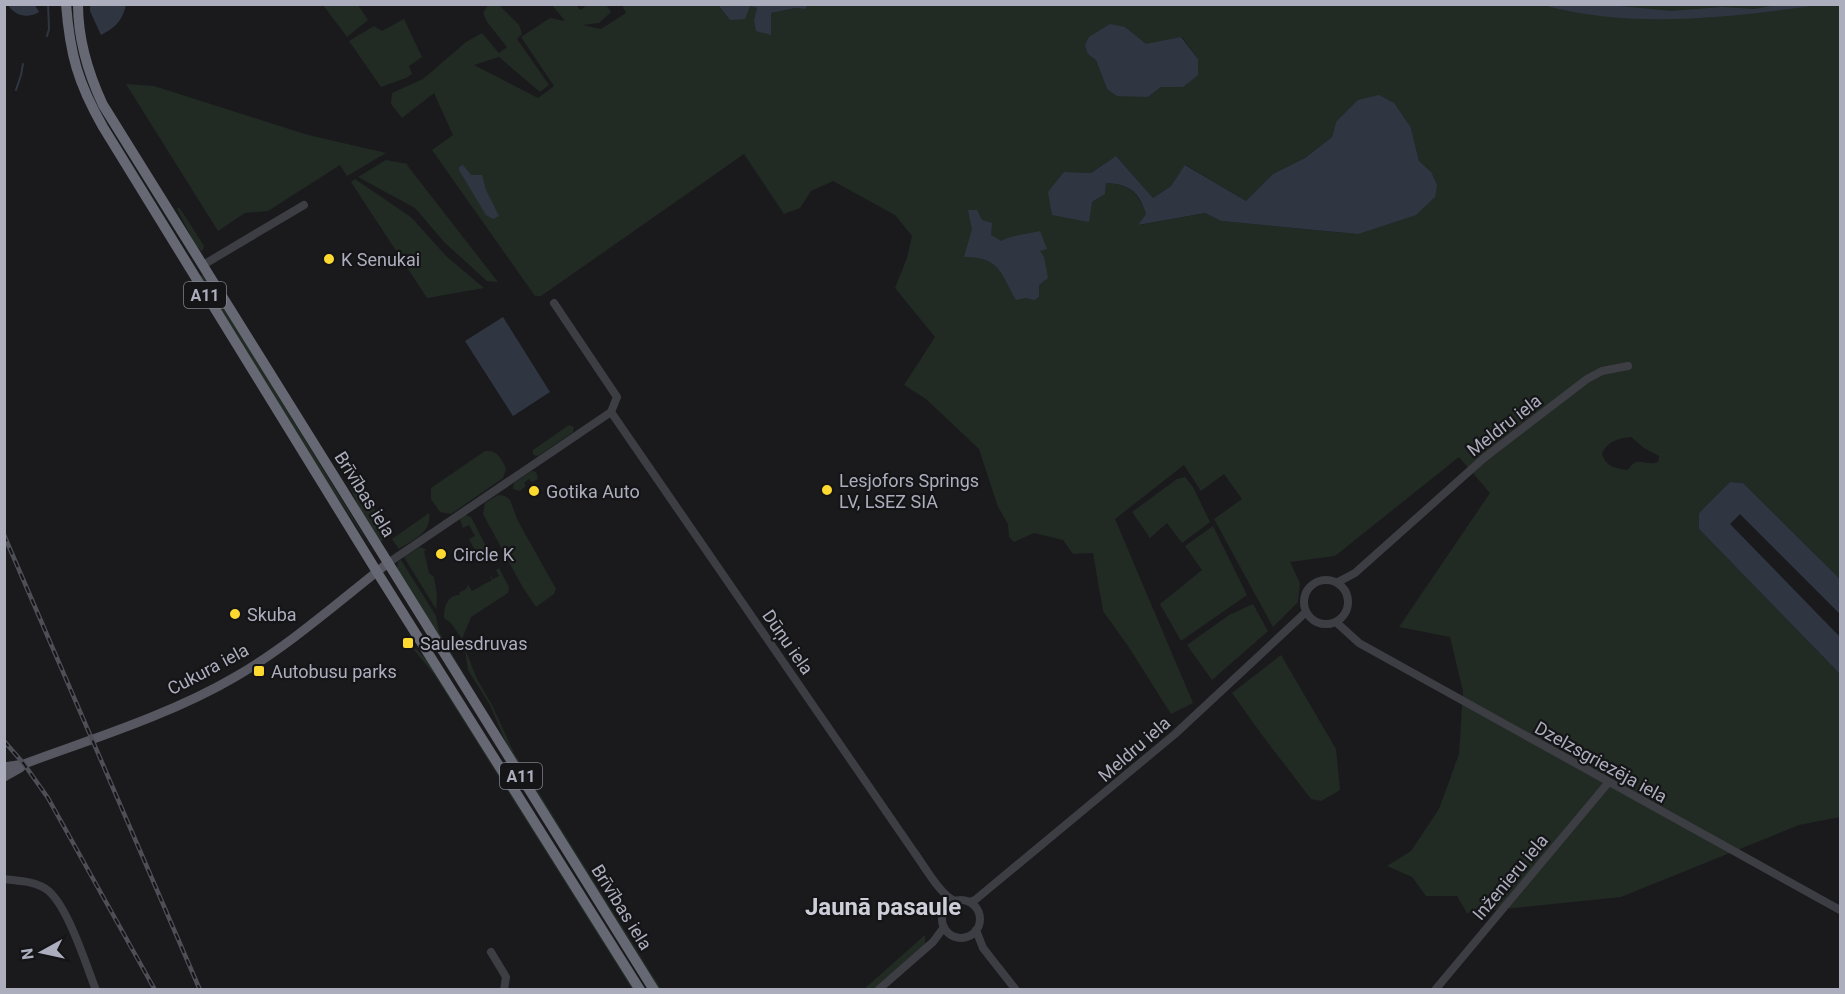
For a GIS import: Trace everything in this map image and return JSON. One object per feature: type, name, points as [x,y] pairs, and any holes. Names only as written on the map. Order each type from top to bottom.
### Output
[{"type":"highway","name":"Brīvības iela","points":[[66,4],[73,61],[78,79],[93,110],[377,572],[640,990]]},
{"type":"highway","name":"Brīvības iela","points":[[78,4],[82,45],[96,90],[130,149],[654,990]]},
{"type":"main road","name":"Cukura iela","points":[[4,767],[24,764],[173,707],[232,679],[280,647],[388,563]]},
{"type":"main road","name":"Cukura iela","points":[[4,777],[24,764]]},
{"type":"street","points":[[203,265],[304,205]]},
{"type":"street","points":[[554,303],[617,397],[611,412]]},
{"type":"street","name":"Meldru iela","points":[[1355,573],[1484,458],[1587,379],[1602,371],[1628,366]]},
{"type":"street","name":"Cukura iela","points":[[388,563],[611,412]]},
{"type":"street","name":"Dūņu iela","points":[[611,412],[941,889],[946,900],[946,908]]},
{"type":"street","points":[[1338,582],[1355,573]]},
{"type":"street","points":[[1345,589],[1355,573]]},
{"type":"street","points":[[1328,579],[1338,582],[1345,589],[1349,603],[1344,616],[1336,622],[1325,625],[1312,619],[1306,612],[1304,600],[1309,587],[1328,579]]},
{"type":"street","points":[[1295,624],[1306,612]]},
{"type":"street","points":[[1344,616],[1351,634]]},
{"type":"street","points":[[1295,624],[1312,619]]},
{"type":"street","name":"Dzelzsgriezēja iela","points":[[1336,622],[1359,643],[1840,910]]},
{"type":"street","name":"Meldru iela","points":[[969,902],[975,900],[1166,741],[1295,624]]},
{"type":"street","name":"Inženieru iela","points":[[1436,990],[1608,783]]},
{"type":"street","points":[[4,879],[36,884],[47,889],[70,926],[96,990]]},
{"type":"street","name":"Dūņu iela","points":[[941,889],[951,899],[956,900]]},
{"type":"street","name":"Meldru iela","points":[[976,930],[980,919],[978,910],[987,890]]},
{"type":"street","points":[[952,935],[944,927],[943,918],[946,908],[956,900],[969,902],[978,910]]},
{"type":"street","points":[[878,990],[933,942],[944,927]]},
{"type":"street","points":[[964,937],[976,930],[983,948]]},
{"type":"street","points":[[933,942],[952,935],[974,941],[983,948],[1016,990]]},
{"type":"street","points":[[491,952],[506,977],[504,990]]},
{"type":"shaded area","points":[[808,4],[1840,5],[1840,579],[1743,483],[1730,482],[1699,513],[1699,529],[1840,674],[1840,817],[1799,825],[1621,897],[1467,913],[1457,896],[1426,896],[1412,877],[1387,866],[1411,851],[1439,809],[1459,754],[1463,691],[1450,637],[1399,627],[1490,493],[1459,457],[1335,556],[1290,562],[1300,583],[1298,602],[1273,627],[1214,519],[1242,499],[1224,474],[1201,491],[1184,465],[1115,519],[1193,703],[1171,714],[1103,611],[1093,553],[1073,554],[1063,540],[1034,533],[1014,542],[1009,537],[1008,524],[998,507],[979,449],[926,399],[904,385],[935,337],[895,288],[907,258],[912,236],[895,215],[833,181],[811,191],[800,208],[784,214],[744,154],[541,296],[535,296],[432,150],[453,135],[434,93],[402,118],[391,104],[392,93],[423,79],[466,42],[482,33],[499,53],[507,47],[487,22],[483,13],[488,5],[499,5],[519,25],[522,34],[517,39],[549,85],[540,92],[499,57],[474,65],[538,98],[554,86],[521,37],[550,18],[565,21],[552,5],[576,5],[580,10],[585,7],[583,5],[606,5],[611,12],[599,23],[583,25],[601,29],[626,13],[622,5],[718,5],[730,20],[750,6],[757,8],[754,20],[771,35],[771,13],[795,8],[805,9]],"holes":[[[1125,27],[1146,45],[1182,37],[1198,59],[1183,87],[1161,87],[1148,97],[1107,89],[1096,60]],[[1336,122],[1411,128],[1419,161],[1431,172],[1358,234],[1221,221],[1205,213],[1139,225],[1146,214],[1140,200],[1127,187],[1106,183],[1105,194],[1092,202],[1064,172],[1091,173],[1116,156],[1153,198],[1171,186],[1186,165],[1246,201],[1273,174],[1305,158],[1332,137]],[[1631,437],[1644,448],[1659,456],[1658,462],[1637,462],[1627,470],[1608,464],[1603,457],[1604,449],[1614,441]]]},
{"type":"shaded area","points":[[323,5],[358,5],[368,20],[347,37]]},
{"type":"shaded area","points":[[404,19],[422,57],[409,66],[412,74],[381,87],[349,41],[374,26],[382,31]]},
{"type":"shaded area","points":[[126,84],[154,86],[308,135],[386,153],[347,176],[340,165],[268,211],[245,213],[218,231]]},
{"type":"shaded area","points":[[386,160],[408,164],[498,282],[487,281],[445,243],[415,208],[358,177]]},
{"type":"shaded area","points":[[355,179],[412,218],[446,256],[484,288],[427,298],[351,182]]},
{"type":"shaded area","points":[[179,207],[204,246],[202,252],[195,244],[177,209]]},
{"type":"shaded area","points":[[200,275],[204,275],[375,554],[305,448]]},
{"type":"shaded area","points":[[569,425],[574,427],[573,432],[538,456],[533,455],[533,450]]},
{"type":"shaded area","points":[[485,451],[496,453],[501,458],[506,469],[503,478],[451,514],[440,512],[431,499],[431,488]]},
{"type":"shaded area","points":[[532,471],[536,472],[538,479],[532,482],[529,479],[520,491],[513,489],[514,483]]},
{"type":"shaded area","points":[[1185,477],[1193,487],[1210,522],[1182,543],[1167,523],[1150,538],[1132,512],[1177,479]]},
{"type":"shaded area","points":[[356,478],[370,499],[387,536],[381,542],[362,514],[348,483]]},
{"type":"shaded area","points":[[498,495],[510,500],[518,521],[556,589],[554,594],[536,607],[483,514],[485,503]]},
{"type":"shaded area","points":[[429,513],[428,526],[425,531],[399,549],[392,539]]},
{"type":"shaded area","points":[[465,515],[471,517],[489,552],[485,560],[479,558],[469,539],[475,536],[469,525],[463,528],[460,519]]},
{"type":"shaded area","points":[[1213,526],[1247,595],[1181,641],[1160,604],[1202,570],[1185,546]]},
{"type":"shaded area","points":[[420,547],[427,550],[424,551],[429,573],[434,577],[437,596],[436,609],[404,557]]},
{"type":"shaded area","points":[[401,560],[436,616],[439,632],[483,706],[397,569],[398,562]]},
{"type":"shaded area","points":[[499,568],[509,587],[508,593],[471,617],[462,639],[451,623],[444,618],[448,602],[452,597],[460,595],[459,593],[468,585],[472,591],[492,580],[489,573],[493,579],[499,576],[496,570]]},
{"type":"shaded area","points":[[1253,604],[1268,631],[1212,680],[1187,645],[1229,615]]},
{"type":"shaded area","points":[[415,648],[427,660],[634,989],[434,674],[414,650]]},
{"type":"shaded area","points":[[465,649],[477,679],[492,705],[514,753],[661,989],[658,989],[507,745],[490,705],[468,670]]},
{"type":"shaded area","points":[[1281,655],[1336,749],[1340,790],[1321,801],[1311,799],[1232,693]]},
{"type":"shaded area","points":[[925,935],[925,944],[873,989],[863,990]]},
{"type":"water","points":[[90,4],[126,5],[118,23],[101,35],[90,11]]},
{"type":"water","points":[[1600,4],[1671,11],[1722,7],[1754,9],[1784,4],[1818,5],[1715,17],[1645,19],[1610,17],[1543,5]]},
{"type":"water","points":[[8,5],[35,5],[39,12],[22,15],[14,12]]},
{"type":"water","points":[[718,5],[808,5],[805,9],[795,8],[771,13],[771,35],[756,31],[754,20],[757,8],[750,6],[745,19],[730,20]]},
{"type":"water","points":[[1110,24],[1125,27],[1146,44],[1181,37],[1198,59],[1198,75],[1183,87],[1161,87],[1148,97],[1117,96],[1107,89],[1096,60],[1088,54],[1085,45],[1089,37]]},
{"type":"water","points":[[1379,95],[1394,103],[1411,128],[1419,161],[1431,172],[1437,185],[1435,197],[1416,215],[1358,234],[1221,221],[1205,213],[1138,225],[1146,214],[1137,195],[1127,187],[1106,183],[1105,194],[1092,202],[1089,222],[1052,215],[1048,192],[1064,172],[1091,173],[1116,156],[1153,198],[1171,186],[1185,165],[1246,201],[1273,174],[1305,158],[1332,137],[1336,122],[1358,100]]},
{"type":"water","points":[[463,165],[471,175],[482,175],[486,190],[499,216],[493,219],[486,215],[459,170],[459,167]]},
{"type":"water","points":[[968,210],[977,210],[982,220],[992,223],[991,235],[1001,241],[1040,231],[1047,249],[1040,251],[1044,257],[1048,278],[1039,285],[1039,297],[1034,300],[1026,298],[1016,300],[1002,274],[992,263],[964,257],[972,229]]},
{"type":"water","points":[[503,317],[550,392],[513,416],[465,341]]},
{"type":"water","points":[[1730,482],[1743,483],[1840,579],[1840,614],[1740,514],[1730,524],[1840,637],[1840,674],[1699,529],[1699,513]]},
{"type":"waterway","points":[[47,36],[48,4]]},
{"type":"waterway","points":[[16,90],[23,64]]},
{"type":"railway","points":[[4,535],[200,990]]},
{"type":"railway","points":[[4,741],[48,798],[155,990]]},
{"type":"place","name":"K Senukai","points":[[329,259]]},
{"type":"place","name":"Lesjofors Springs LV, LSEZ SIA","points":[[827,490]]},
{"type":"place","name":"Gotika Auto","points":[[534,491]]},
{"type":"place","name":"Circle K","points":[[441,554]]},
{"type":"place","name":"Skuba","points":[[235,614]]},
{"type":"place","name":"Saulesdruvas","points":[[408,643]]},
{"type":"place","name":"Autobusu parks","points":[[259,671]]},
{"type":"district","name":"Jaunā pasaule","points":[[883,907]]}]
